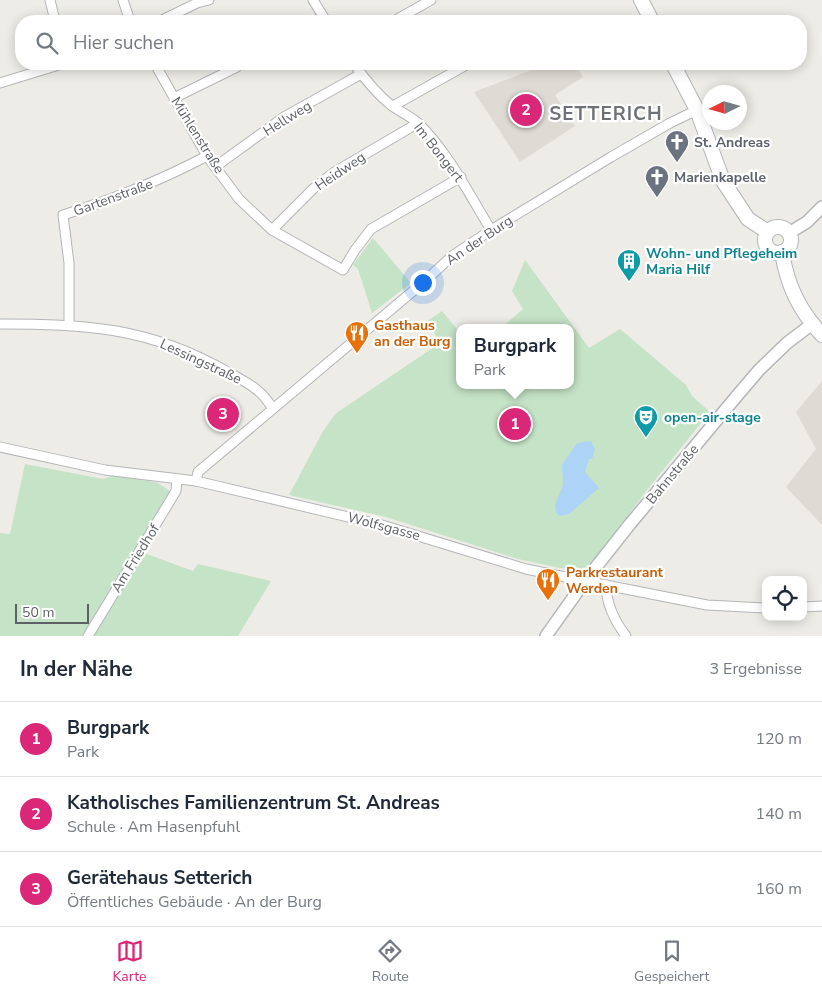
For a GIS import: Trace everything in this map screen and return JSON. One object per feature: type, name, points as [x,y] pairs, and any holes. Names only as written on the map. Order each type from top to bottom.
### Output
[{"type":"main road","points":[[641,0],[649,15]]},
{"type":"main road","points":[[676,70],[697,110],[723,181],[748,219],[768,232]]},
{"type":"main road","points":[[779,227],[789,234],[790,243],[782,252],[774,252],[767,247],[765,240],[771,229],[779,227]]},
{"type":"main road","points":[[782,252],[786,276],[794,295],[812,324],[822,335]]},
{"type":"street","points":[[50,0],[54,15]]},
{"type":"street","points":[[123,0],[128,15]]},
{"type":"street","points":[[172,15],[197,3],[209,0]]},
{"type":"street","points":[[313,0],[322,15]]},
{"type":"street","points":[[405,15],[431,0]]},
{"type":"street","points":[[0,83],[42,70]]},
{"type":"street","name":"Mühlenstraße","points":[[159,70],[207,156],[240,199],[272,230],[344,270],[355,250],[371,229],[461,178]]},
{"type":"street","points":[[174,98],[232,70]]},
{"type":"street","name":"Im Bongert","points":[[358,70],[393,106],[418,123],[461,178],[491,230]]},
{"type":"street","points":[[393,106],[457,70]]},
{"type":"street","name":"Hellweg","points":[[215,167],[284,117],[361,74]]},
{"type":"street","name":"An der Burg","points":[[196,481],[198,472],[392,309],[452,256],[611,157],[670,123],[697,110]]},
{"type":"street","name":"Heidweg","points":[[272,230],[314,188],[333,173],[418,123]]},
{"type":"street","name":"Gartenstraße","points":[[69,325],[69,263],[63,215],[165,178],[207,156]]},
{"type":"street","points":[[789,234],[807,222],[822,207]]},
{"type":"street","name":"Lessingstraße","points":[[0,324],[69,325],[99,328],[132,333],[160,341],[189,352],[246,382],[266,396],[272,408]]},
{"type":"street","name":"Bahnstraße","points":[[546,636],[585,581],[759,370],[787,343],[812,324]]},
{"type":"street","name":"Wolfsgasse","points":[[0,447],[105,470],[196,481],[382,525],[526,569],[606,586],[706,605],[762,608]]},
{"type":"street","name":"Am Friedhof","points":[[88,636],[176,491],[177,479]]},
{"type":"street","points":[[606,586],[606,596],[620,628],[626,636]]},
{"type":"street","points":[[807,607],[822,606]]},
{"type":"shaded area","points":[[531,70],[579,70],[583,77],[555,95],[575,126],[520,162],[474,92]]},
{"type":"shaded area","points":[[822,381],[822,525],[786,487],[816,449],[796,412]]},
{"type":"green space","points":[[373,238],[411,283],[372,313],[358,269],[353,265]]},
{"type":"green space","points":[[525,260],[572,324],[506,324],[523,309],[512,291]]},
{"type":"green space","points":[[442,311],[456,328],[456,389],[574,389],[574,327],[589,348],[620,329],[686,385],[692,396],[710,412],[587,569],[560,568],[518,559],[386,517],[289,495],[322,433],[335,414],[440,343],[427,321]]},
{"type":"green space","points":[[25,464],[103,479],[116,475],[158,483],[171,492],[83,636],[0,636],[0,533],[10,534]]},
{"type":"green space","points":[[144,553],[193,571],[198,564],[271,581],[238,636],[93,636]]},
{"type":"water","points":[[591,441],[595,449],[592,459],[589,459],[585,472],[599,488],[569,514],[559,516],[555,505],[563,485],[562,465],[577,443]]},
{"type":"place","name":"Katholisches Familienzentrum St. Andreas","points":[[526,110]]},
{"type":"place","name":"St. Andreas","points":[[677,163]]},
{"type":"place","name":"Marienkapelle","points":[[657,198]]},
{"type":"place","name":"Wohn- und Pflegeheim Maria Hilf","points":[[629,282]]},
{"type":"place","name":"Gasthaus an der Burg","points":[[357,354]]},
{"type":"place","name":"Gerätehaus Setterich","points":[[223,414]]},
{"type":"place","name":"Burgpark","points":[[515,424]]},
{"type":"place","name":"open-air-stage","points":[[646,438]]},
{"type":"place","name":"Parkrestaurant Werden","points":[[548,601]]},
{"type":"district","name":"SETTERICH","points":[[606,113]]}]
